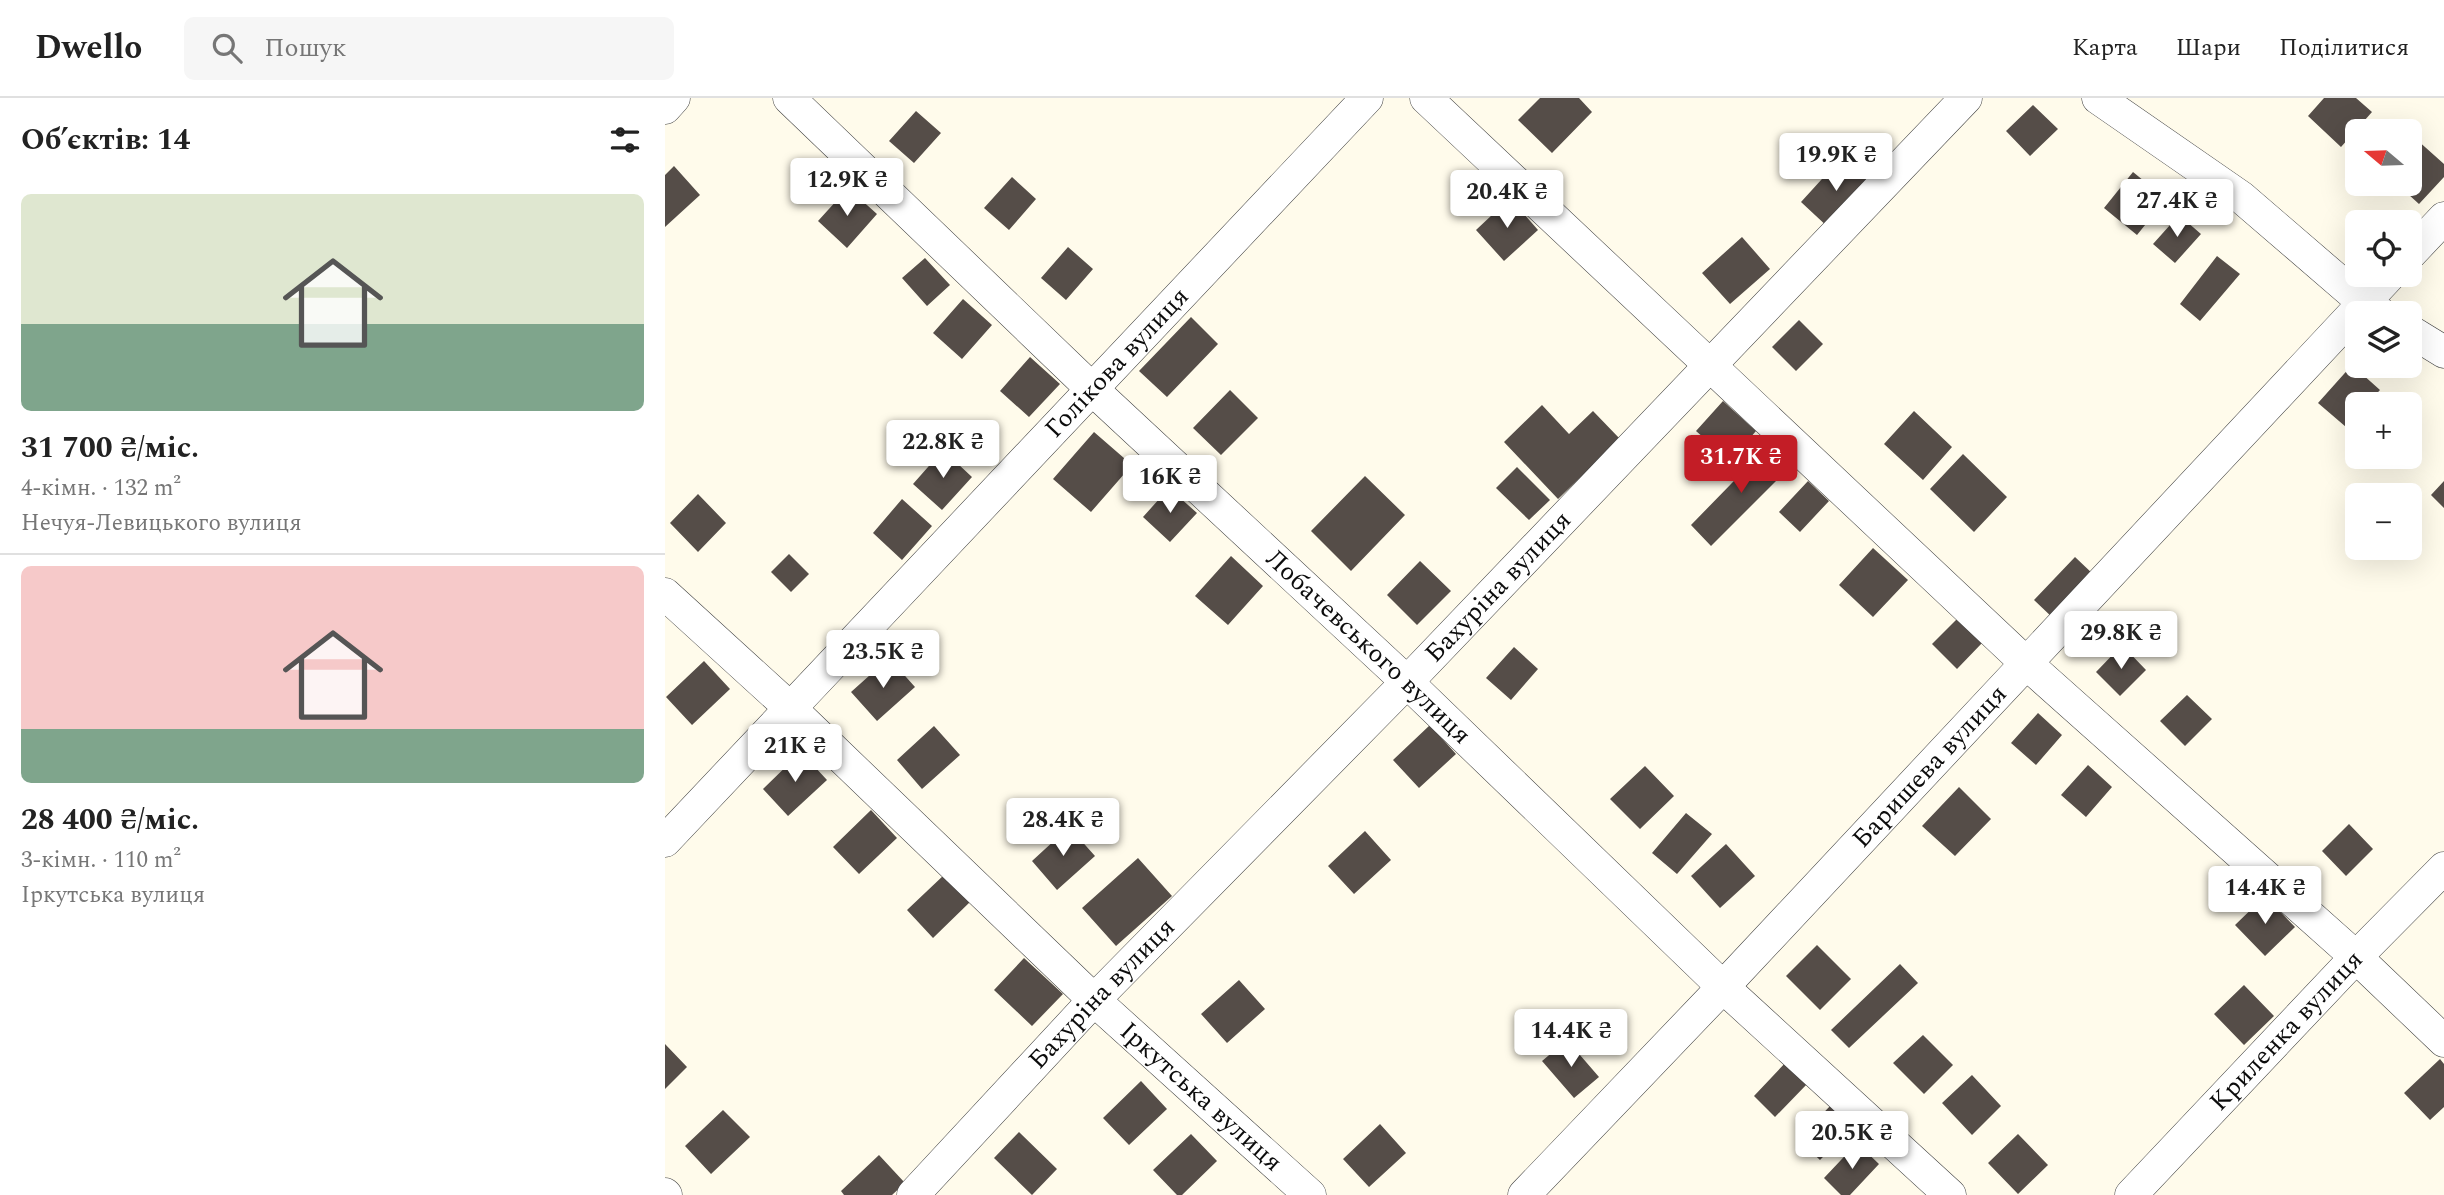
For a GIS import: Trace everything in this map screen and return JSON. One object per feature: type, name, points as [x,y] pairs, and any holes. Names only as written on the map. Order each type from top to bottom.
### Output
[{"type":"street","points":[[665,108],[674,98]]},
{"type":"street","name":"Лобачевського вулиця","points":[[789,98],[1093,389],[1407,682],[1723,987],[1950,1195]]},
{"type":"street","name":"Голікова вулиця","points":[[665,841],[1367,98]]},
{"type":"street","points":[[1426,98],[2026,663],[2356,957],[2444,1041]]},
{"type":"street","name":"Бахуріна вулиця","points":[[913,1195],[1094,1000],[1407,682],[1966,98]]},
{"type":"street","points":[[2098,98],[2241,197],[2364,301]]},
{"type":"street","points":[[2422,241],[2444,218]]},
{"type":"street","name":"Баришева вулиця","points":[[1524,1195],[2026,663],[2345,336]]},
{"type":"street","points":[[2422,338],[2444,352]]},
{"type":"street","name":"Іркутська вулиця","points":[[665,594],[790,708],[1094,1000],[1310,1195]]},
{"type":"street","name":"Криленка вулиця","points":[[2131,1195],[2356,957],[2444,869]]},
{"type":"building","points":[[1540,98],[1579,98],[1592,112],[1552,153],[1518,120]]},
{"type":"building","points":[[2324,98],[2356,98],[2372,112],[2366,119],[2345,119],[2345,142],[2341,147],[2308,116]]},
{"type":"building","points":[[2033,105],[2058,129],[2030,156],[2006,131]]},
{"type":"building","points":[[916,111],[941,133],[914,163],[889,141]]},
{"type":"building","points":[[2422,144],[2444,164],[2444,177],[2419,204],[2410,196],[2422,196]]},
{"type":"building","points":[[1842,157],[1871,184],[1830,229],[1801,202]]},
{"type":"building","points":[[674,166],[700,195],[665,227],[665,175]]},
{"type":"building","points":[[2133,172],[2166,199],[2137,235],[2104,208]]},
{"type":"building","points":[[1012,177],[1036,199],[1009,230],[984,208]]},
{"type":"building","points":[[848,188],[877,214],[847,248],[818,221]]},
{"type":"building","points":[[1510,198],[1538,230],[1504,261],[1476,230]]},
{"type":"building","points":[[2179,215],[2201,234],[2175,263],[2153,244]]},
{"type":"building","points":[[1742,237],[1770,269],[1730,304],[1702,273]]},
{"type":"building","points":[[1068,247],[1093,269],[1066,300],[1041,278]]},
{"type":"building","points":[[2217,256],[2240,274],[2200,321],[2180,304]]},
{"type":"building","points":[[925,258],[950,285],[927,306],[902,278]]},
{"type":"building","points":[[963,299],[992,325],[962,359],[933,333]]},
{"type":"building","points":[[1191,317],[1218,344],[1167,397],[1139,371]]},
{"type":"building","points":[[1799,320],[1823,344],[1796,371],[1772,347]]},
{"type":"building","points":[[1030,357],[1060,384],[1029,417],[1000,391]]},
{"type":"building","points":[[2345,373],[2345,378],[2367,378],[2380,390],[2345,392],[2345,426],[2318,403]]},
{"type":"building","points":[[1230,390],[1258,418],[1221,455],[1193,428]]},
{"type":"building","points":[[1723,401],[1756,431],[1730,461],[1696,431]]},
{"type":"building","points":[[1542,405],[1569,434],[1593,411],[1620,439],[1558,499],[1504,442]]},
{"type":"building","points":[[1914,411],[1952,447],[1923,480],[1884,444]]},
{"type":"building","points":[[1094,432],[1132,465],[1091,512],[1053,479]]},
{"type":"building","points":[[1770,444],[1792,465],[1711,546],[1691,525]]},
{"type":"building","points":[[943,450],[972,477],[942,510],[913,484]]},
{"type":"building","points":[[1963,454],[2007,497],[1974,532],[1930,489]]},
{"type":"building","points":[[1517,467],[1550,500],[1529,520],[1496,488]]},
{"type":"building","points":[[1365,476],[1405,515],[1351,571],[1311,531]]},
{"type":"building","points":[[1808,481],[1829,501],[1800,532],[1779,512]]},
{"type":"building","points":[[2444,481],[2444,508],[2431,495]]},
{"type":"building","points":[[1169,488],[1197,513],[1170,542],[1143,517]]},
{"type":"building","points":[[698,494],[726,523],[698,552],[670,523]]},
{"type":"building","points":[[902,499],[932,526],[902,560],[873,533]]},
{"type":"building","points":[[1873,548],[1908,580],[1873,617],[1839,585]]},
{"type":"building","points":[[789,554],[809,574],[791,592],[771,572]]},
{"type":"building","points":[[1231,556],[1263,586],[1228,625],[1195,596]]},
{"type":"building","points":[[2075,557],[2094,575],[2054,619],[2034,600]]},
{"type":"building","points":[[1420,561],[1451,591],[1417,625],[1387,595]]},
{"type":"building","points":[[1959,617],[1983,642],[1957,669],[1932,644]]},
{"type":"building","points":[[2122,645],[2146,670],[2120,696],[2096,672]]},
{"type":"building","points":[[1514,647],[1538,669],[1511,700],[1486,678]]},
{"type":"building","points":[[889,658],[915,687],[877,721],[851,692]]},
{"type":"building","points":[[704,661],[730,689],[692,725],[666,697]]},
{"type":"building","points":[[2187,695],[2212,719],[2185,746],[2160,721]]},
{"type":"building","points":[[2038,713],[2062,735],[2036,765],[2011,743]]},
{"type":"building","points":[[1430,725],[1456,754],[1419,788],[1393,760]]},
{"type":"building","points":[[934,726],[960,755],[922,789],[897,760]]},
{"type":"building","points":[[801,752],[827,780],[788,816],[763,789]]},
{"type":"building","points":[[2088,765],[2112,787],[2086,817],[2061,795]]},
{"type":"building","points":[[1645,766],[1674,796],[1640,829],[1610,799]]},
{"type":"building","points":[[1959,787],[1991,819],[1955,856],[1922,826]]},
{"type":"building","points":[[871,810],[897,838],[859,874],[833,847]]},
{"type":"building","points":[[1686,813],[1712,834],[1677,874],[1652,853]]},
{"type":"building","points":[[2349,824],[2373,849],[2346,876],[2322,851]]},
{"type":"building","points":[[1069,827],[1095,856],[1057,890],[1032,861]]},
{"type":"building","points":[[1365,831],[1391,860],[1354,894],[1328,866]]},
{"type":"building","points":[[1726,844],[1755,876],[1720,908],[1691,876]]},
{"type":"building","points":[[1138,858],[1172,896],[1116,946],[1082,908]]},
{"type":"building","points":[[945,874],[971,901],[933,938],[907,910]]},
{"type":"building","points":[[2265,896],[2295,927],[2265,956],[2235,925]]},
{"type":"building","points":[[1817,945],[1851,979],[1820,1010],[1786,976]]},
{"type":"building","points":[[1024,958],[1063,994],[1032,1026],[994,990]]},
{"type":"building","points":[[1900,964],[1918,983],[1849,1048],[1831,1030]]},
{"type":"building","points":[[1239,980],[1265,1009],[1227,1043],[1201,1014]]},
{"type":"building","points":[[2244,985],[2274,1016],[2244,1045],[2214,1014]]},
{"type":"building","points":[[1923,1035],[1953,1065],[1924,1094],[1893,1063]]},
{"type":"building","points":[[1567,1040],[1599,1077],[1574,1098],[1542,1061]]},
{"type":"building","points":[[665,1044],[687,1067],[665,1089]]},
{"type":"building","points":[[2440,1059],[2444,1064],[2444,1107],[2430,1120],[2404,1093]]},
{"type":"building","points":[[1787,1061],[1809,1082],[1775,1117],[1754,1096]]},
{"type":"building","points":[[1972,1075],[2001,1106],[1972,1135],[1942,1103]]},
{"type":"building","points":[[1141,1081],[1167,1109],[1129,1145],[1103,1118]]},
{"type":"building","points":[[1832,1104],[1854,1125],[1820,1160],[1798,1139]]},
{"type":"building","points":[[723,1110],[750,1137],[711,1174],[685,1146]]},
{"type":"building","points":[[1380,1124],[1406,1153],[1369,1187],[1343,1159]]},
{"type":"building","points":[[1019,1132],[1057,1169],[1032,1195],[994,1158]]},
{"type":"building","points":[[1191,1134],[1217,1161],[1182,1195],[1177,1195],[1153,1170]]},
{"type":"building","points":[[2018,1134],[2048,1165],[2018,1194],[1988,1163]]},
{"type":"building","points":[[1857,1143],[1879,1164],[1850,1195],[1841,1195],[1824,1178]]},
{"type":"building","points":[[879,1155],[905,1183],[892,1195],[844,1195],[841,1191]]}]
